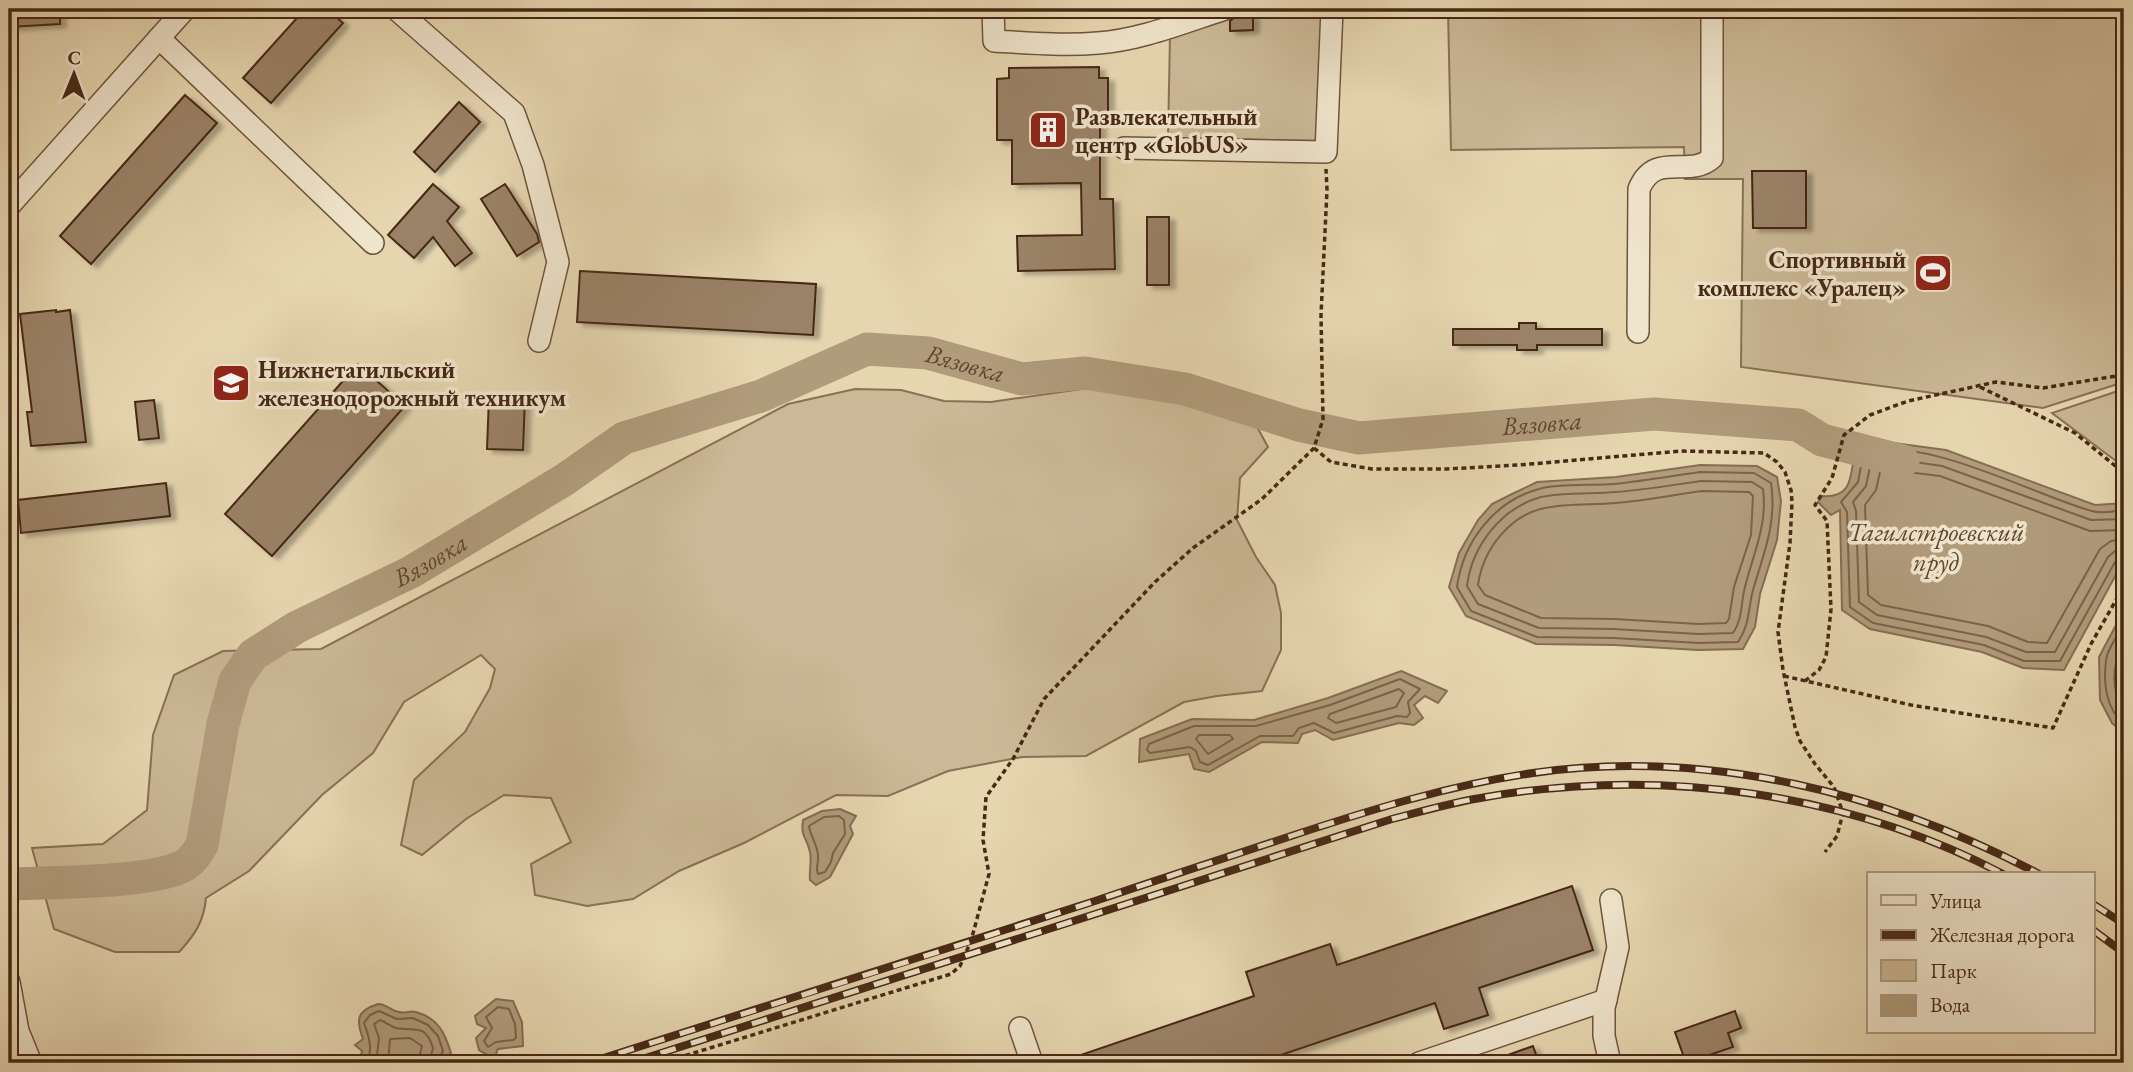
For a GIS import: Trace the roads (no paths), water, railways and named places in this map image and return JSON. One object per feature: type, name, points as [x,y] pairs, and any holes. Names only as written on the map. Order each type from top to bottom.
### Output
[{"type":"street","points":[[9,206],[185,9]]},
{"type":"street","points":[[396,9],[514,113],[533,164],[558,262],[539,341]]},
{"type":"street","points":[[993,9],[994,41],[1069,44],[1100,43],[1128,38],[1225,9]]},
{"type":"street","points":[[1124,148],[1326,152],[1332,9]]},
{"type":"street","points":[[1639,332],[1639,189],[1643,180],[1657,168],[1695,166],[1707,163],[1712,158],[1712,9]]},
{"type":"street","points":[[159,38],[373,243]]},
{"type":"street","points":[[1610,1063],[1604,1037],[1606,1000],[1618,947],[1611,900]]},
{"type":"street","points":[[9,982],[18,1031],[31,1063]]},
{"type":"street","points":[[1419,1063],[1606,1000]]},
{"type":"street","points":[[1020,1028],[1032,1063]]},
{"type":"water","name":"Тагилстроевский пруд","points":[[1886,442],[1946,450],[2095,505],[2124,503],[2124,560],[2064,670],[2023,668],[1982,652],[1870,629],[1842,610],[1840,510],[1831,515],[1818,502],[1822,496],[1842,492],[1847,486],[1859,449]]},
{"type":"water","points":[[1700,465],[1757,466],[1777,477],[1781,501],[1777,540],[1760,594],[1755,627],[1743,649],[1536,644],[1466,616],[1449,587],[1459,553],[1478,520],[1492,504],[1512,494],[1537,482],[1616,477]]},
{"type":"water","points":[[2124,610],[2124,733],[2112,723],[2100,700],[2099,657]]},
{"type":"water","points":[[1401,671],[1447,691],[1438,703],[1425,696],[1414,705],[1423,718],[1414,725],[1399,723],[1333,740],[1315,730],[1302,734],[1298,743],[1262,742],[1209,772],[1194,769],[1189,754],[1139,762],[1140,739],[1192,719],[1254,720],[1328,698]]},
{"type":"water","points":[[840,809],[856,816],[850,826],[853,834],[830,877],[816,885],[810,880],[811,855],[803,834],[803,820],[822,811]]},
{"type":"water","points":[[496,999],[513,1001],[522,1022],[523,1046],[498,1049],[494,1059],[479,1050],[476,1038],[486,1028],[477,1024],[475,1016]]},
{"type":"water","points":[[378,1004],[403,1013],[414,1012],[430,1018],[443,1033],[451,1053],[441,1063],[359,1063],[362,1051],[355,1045],[363,1039],[359,1026],[360,1017],[365,1010]]},
{"type":"waterway","name":"Вязовка","points":[[16,884],[129,878],[171,871],[185,865],[193,859],[202,845],[223,724],[235,681],[253,655],[297,627],[411,572],[564,480],[624,438],[761,396],[867,349],[928,353],[1022,379],[1085,373],[1185,389],[1299,425],[1359,438],[1654,414],[1798,425],[1822,440],[1903,461]]},
{"type":"railway","points":[[588,1063],[1350,817],[1441,791],[1533,773],[1598,767],[1664,767],[1729,773],[1794,784],[1858,800],[1920,821],[1980,845],[2035,872]]},
{"type":"railway","points":[[630,1063],[1392,819],[1486,797],[1552,788],[1618,785],[1685,787],[1751,794],[1816,806],[1880,823],[1943,846],[1999,872]]},
{"type":"railway","points":[[2094,905],[2124,924]]},
{"type":"railway","points":[[2094,931],[2124,953]]},
{"type":"place","name":"Развлекательный центр «GlobUS»","points":[[1048,130]]},
{"type":"place","name":"Спортивный комплекс «Уралец»","points":[[1933,273]]},
{"type":"place","name":"Нижнетагильский железнодорожный техникум","points":[[231,383]]}]
